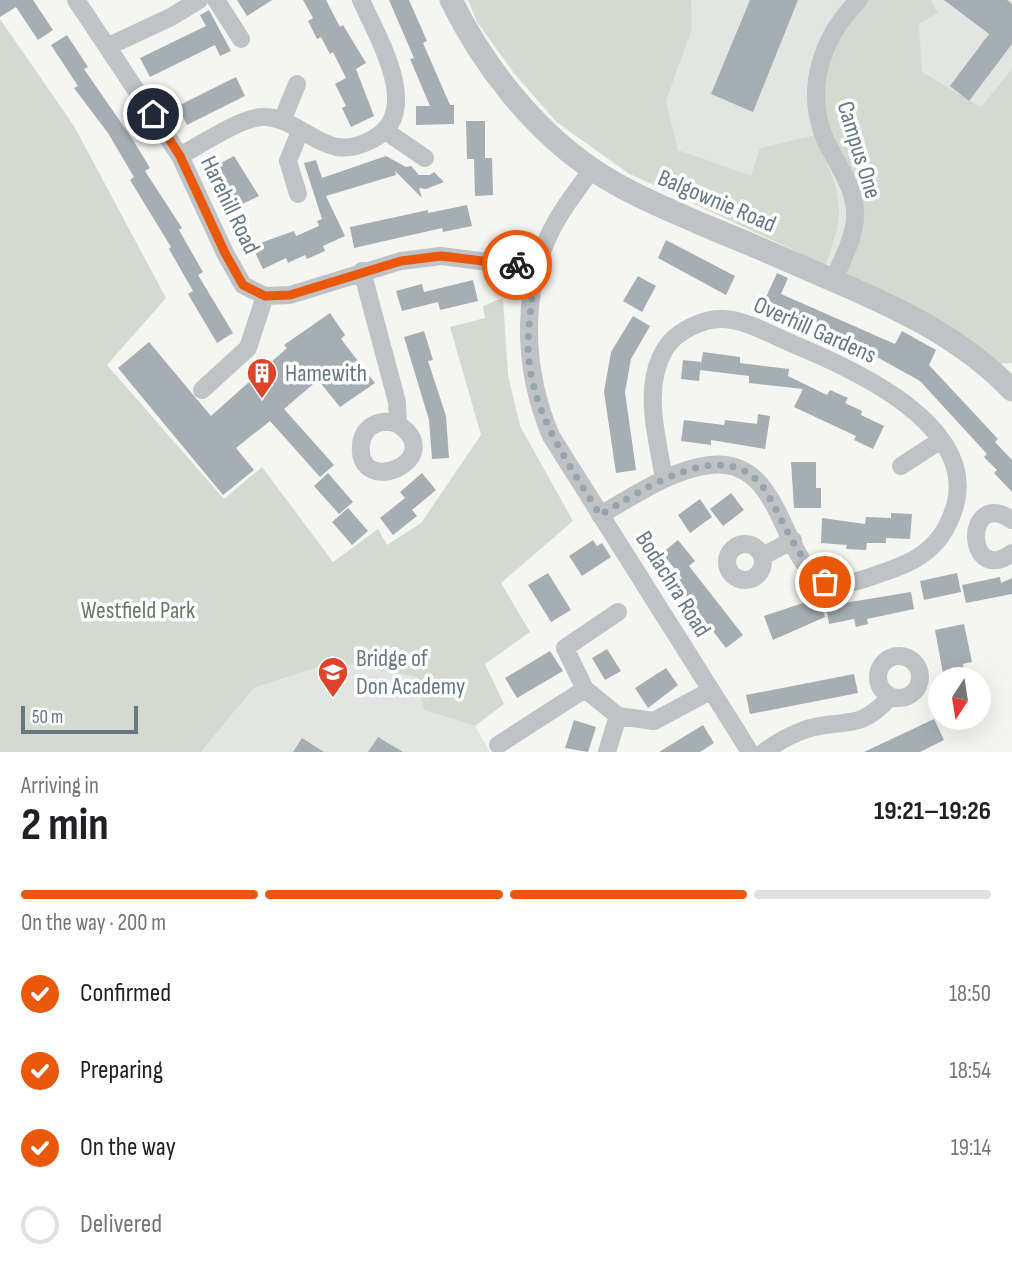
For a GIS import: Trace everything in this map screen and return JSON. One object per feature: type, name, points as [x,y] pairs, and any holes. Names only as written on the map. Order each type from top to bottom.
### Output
[{"type":"street","name":"Harehill Road","points":[[76,0],[180,156],[225,253],[243,285],[265,296]]},
{"type":"street","points":[[109,46],[171,17],[199,0]]},
{"type":"street","points":[[216,0],[241,39]]},
{"type":"street","points":[[180,156],[244,122],[262,117],[282,121],[337,147],[362,145],[387,132],[397,108],[392,68],[360,0]]},
{"type":"street","name":"Balgownie Road","points":[[451,0],[467,33],[494,72],[552,136],[592,169],[644,200],[912,315],[987,364],[1012,390]]},
{"type":"street","name":"Campus One","points":[[833,281],[850,240],[855,204],[820,124],[816,90],[821,58],[831,34],[859,0]]},
{"type":"street","points":[[282,121],[297,84]]},
{"type":"street","points":[[298,194],[288,161],[300,131]]},
{"type":"street","points":[[387,132],[425,158]]},
{"type":"street","name":"Bodachra Road","points":[[592,169],[557,218],[536,268],[528,346],[535,394],[551,436],[750,752]]},
{"type":"street","points":[[202,390],[248,348],[265,296],[290,295],[362,271],[401,261],[441,256],[536,268]]},
{"type":"street","points":[[362,271],[397,402],[398,424]]},
{"type":"street","name":"Overhill Gardens","points":[[600,515],[664,478],[709,465],[728,466],[758,481],[806,566],[825,582],[847,583],[918,558],[940,540],[951,520],[958,496],[954,466],[941,440],[925,421],[891,393],[839,363],[744,323],[722,319],[691,326],[665,348],[654,375],[652,407],[664,478]]},
{"type":"street","points":[[901,466],[941,440]]},
{"type":"street","points":[[1012,520],[1005,515],[991,514],[976,528],[975,542],[982,554],[995,559],[1012,553]]},
{"type":"street","points":[[951,520],[976,528]]},
{"type":"street","points":[[763,556],[793,540]]},
{"type":"street","points":[[618,612],[565,649],[585,689],[618,716],[654,721],[710,691]]},
{"type":"street","points":[[498,745],[585,689]]},
{"type":"street","points":[[764,752],[808,729],[858,722],[878,710],[890,697]]},
{"type":"street","points":[[607,752],[618,716]]},
{"type":"shaded area","points":[[468,0],[1012,0],[1012,359],[864,283],[628,173],[556,122],[514,73],[477,22]]},
{"type":"shaded area","name":"Bridge of Don Academy","points":[[334,662],[418,677],[424,710],[475,726],[490,752],[201,752],[254,688]]},
{"type":"green space","points":[[468,0],[691,0],[692,29],[666,101],[678,150],[751,176],[760,148],[815,135],[838,198],[837,228],[825,265],[628,173],[557,122],[514,73],[477,22]]},
{"type":"green space","points":[[859,0],[931,0],[938,13],[919,24],[922,72],[981,107],[1012,69],[1012,363],[987,364],[833,281],[855,204],[826,140],[821,58]]},
{"type":"green space","name":"Westfield Park","points":[[0,19],[74,126],[166,298],[107,365],[224,499],[262,467],[333,562],[378,529],[387,545],[421,523],[481,435],[450,327],[485,318],[483,306],[503,298],[508,375],[520,426],[573,521],[501,583],[530,632],[485,664],[504,704],[475,726],[424,710],[417,677],[334,662],[254,688],[201,752],[0,752]]},
{"type":"building","points":[[0,0],[33,0],[53,30],[38,40],[16,7],[0,17]]},
{"type":"building","points":[[237,0],[272,0],[247,16]]},
{"type":"building","points":[[303,0],[326,0],[340,27],[343,25],[366,63],[356,69],[374,116],[351,127],[342,108],[346,106],[335,84],[346,78],[333,52],[330,54],[321,37],[317,39],[308,21],[313,18]]},
{"type":"building","points":[[389,0],[409,0],[427,41],[423,43],[450,105],[454,105],[454,124],[416,125],[416,106],[430,106],[410,59],[414,58]]},
{"type":"building","points":[[750,0],[798,0],[753,112],[711,94]]},
{"type":"building","points":[[944,0],[1007,0],[1012,4],[1012,44],[969,101],[950,86],[989,34]]},
{"type":"building","points":[[209,10],[231,51],[220,56],[215,45],[150,77],[140,58],[206,26],[200,15]]},
{"type":"building","points":[[67,35],[88,67],[84,69],[150,168],[145,171],[182,228],[179,230],[203,272],[198,275],[233,333],[217,343],[188,294],[193,291],[169,249],[171,247],[130,180],[134,177],[108,133],[74,88],[78,86],[51,45]]},
{"type":"building","points":[[236,77],[245,96],[187,125],[178,106]]},
{"type":"building","points":[[466,121],[485,121],[485,158],[492,158],[493,195],[475,196],[474,159],[467,159]]},
{"type":"building","points":[[234,156],[259,196],[236,207],[211,168]]},
{"type":"building","points":[[386,156],[406,167],[411,166],[419,175],[430,175],[434,172],[444,182],[426,189],[419,188],[422,198],[395,171],[396,175],[326,196],[345,236],[323,246],[325,251],[307,259],[305,255],[288,263],[286,258],[263,269],[252,246],[294,231],[296,236],[319,226],[317,221],[322,219],[304,163],[316,160],[322,178]]},
{"type":"building","points":[[467,205],[472,226],[443,232],[442,228],[354,248],[350,227],[428,210],[428,213]]},
{"type":"building","points":[[666,240],[735,276],[726,295],[658,258]]},
{"type":"building","points":[[777,273],[788,278],[781,294],[895,344],[902,331],[936,350],[929,365],[998,439],[995,442],[1012,460],[1012,492],[994,473],[997,470],[984,457],[987,454],[920,381],[848,341],[846,345],[762,306]]},
{"type":"building","points":[[638,276],[656,286],[642,312],[623,301]]},
{"type":"building","points":[[473,280],[478,301],[440,310],[438,302],[402,311],[396,291],[422,284],[424,292]]},
{"type":"building","name":"Hamewith","points":[[330,313],[345,335],[341,339],[375,383],[340,407],[318,380],[284,409],[334,465],[320,477],[270,421],[236,448],[254,470],[223,495],[118,368],[149,342],[211,416],[287,348],[284,345]]},
{"type":"building","points":[[633,316],[650,326],[631,359],[625,392],[636,470],[616,473],[604,392],[611,352]]},
{"type":"building","points":[[424,331],[433,360],[428,361],[446,416],[449,458],[432,459],[429,420],[404,337]]},
{"type":"building","points":[[703,352],[740,357],[740,363],[789,369],[788,376],[827,395],[830,390],[848,398],[845,403],[862,411],[861,415],[884,426],[873,449],[854,440],[856,436],[794,407],[803,389],[749,383],[749,376],[700,370]]},
{"type":"building","points":[[683,360],[701,362],[699,381],[681,379]]},
{"type":"building","points":[[758,414],[770,416],[765,449],[711,440],[711,445],[681,441],[684,420],[724,425],[725,420],[757,424]]},
{"type":"building","points":[[791,462],[816,462],[816,488],[821,488],[821,508],[794,508]]},
{"type":"building","points":[[328,473],[353,502],[339,514],[314,486]]},
{"type":"building","points":[[422,473],[436,490],[412,510],[417,516],[393,535],[380,518],[405,498],[400,492]]},
{"type":"building","points":[[731,493],[744,510],[723,526],[710,509]]},
{"type":"building","points":[[700,499],[712,517],[690,533],[678,515]]},
{"type":"building","points":[[348,508],[368,531],[352,545],[332,522]]},
{"type":"building","points":[[891,513],[912,514],[910,539],[886,538],[886,543],[867,543],[866,550],[821,543],[822,518],[865,524],[866,517],[891,518]]},
{"type":"building","points":[[593,540],[597,546],[602,543],[611,557],[582,576],[569,556]]},
{"type":"building","points":[[678,540],[695,561],[689,566],[743,635],[726,648],[676,583],[682,578],[662,553]]},
{"type":"building","points":[[548,573],[571,610],[551,622],[528,585]]},
{"type":"building","points":[[957,573],[961,592],[924,600],[920,581]]},
{"type":"building","points":[[1000,577],[1001,583],[1012,578],[1012,594],[966,603],[962,585]]},
{"type":"building","points":[[911,592],[914,609],[867,619],[868,624],[856,627],[854,619],[829,624],[826,606]]},
{"type":"building","points":[[818,598],[825,617],[773,640],[764,616]]},
{"type":"building","points":[[964,624],[972,662],[963,664],[964,667],[942,667],[935,630]]},
{"type":"building","points":[[607,649],[621,671],[605,680],[592,658]]},
{"type":"building","points":[[550,651],[563,671],[517,698],[505,678]]},
{"type":"building","points":[[666,668],[678,685],[648,708],[635,688]]},
{"type":"building","points":[[854,674],[858,693],[750,714],[746,695]]},
{"type":"building","points":[[574,720],[596,727],[588,752],[565,748]]},
{"type":"building","points":[[928,722],[928,730],[939,730],[944,740],[920,752],[864,752]]},
{"type":"building","points":[[703,725],[714,743],[700,752],[659,752]]},
{"type":"building","points":[[378,737],[403,752],[368,752]]},
{"type":"building","points":[[302,738],[324,752],[293,752]]},
{"type":"way so far","points":[[517,265],[536,268],[528,346],[535,394],[551,436],[600,515],[664,478],[709,465],[728,466],[758,481],[806,566],[825,582]]},
{"type":"place","name":"Hamewith","points":[[262,400]]},
{"type":"place","name":"Bridge of Don Academy","points":[[333,699]]},
{"type":"route","points":[[153,114],[180,156],[225,253],[243,285],[265,296],[290,295],[362,271],[401,261],[441,256],[517,265]]}]
